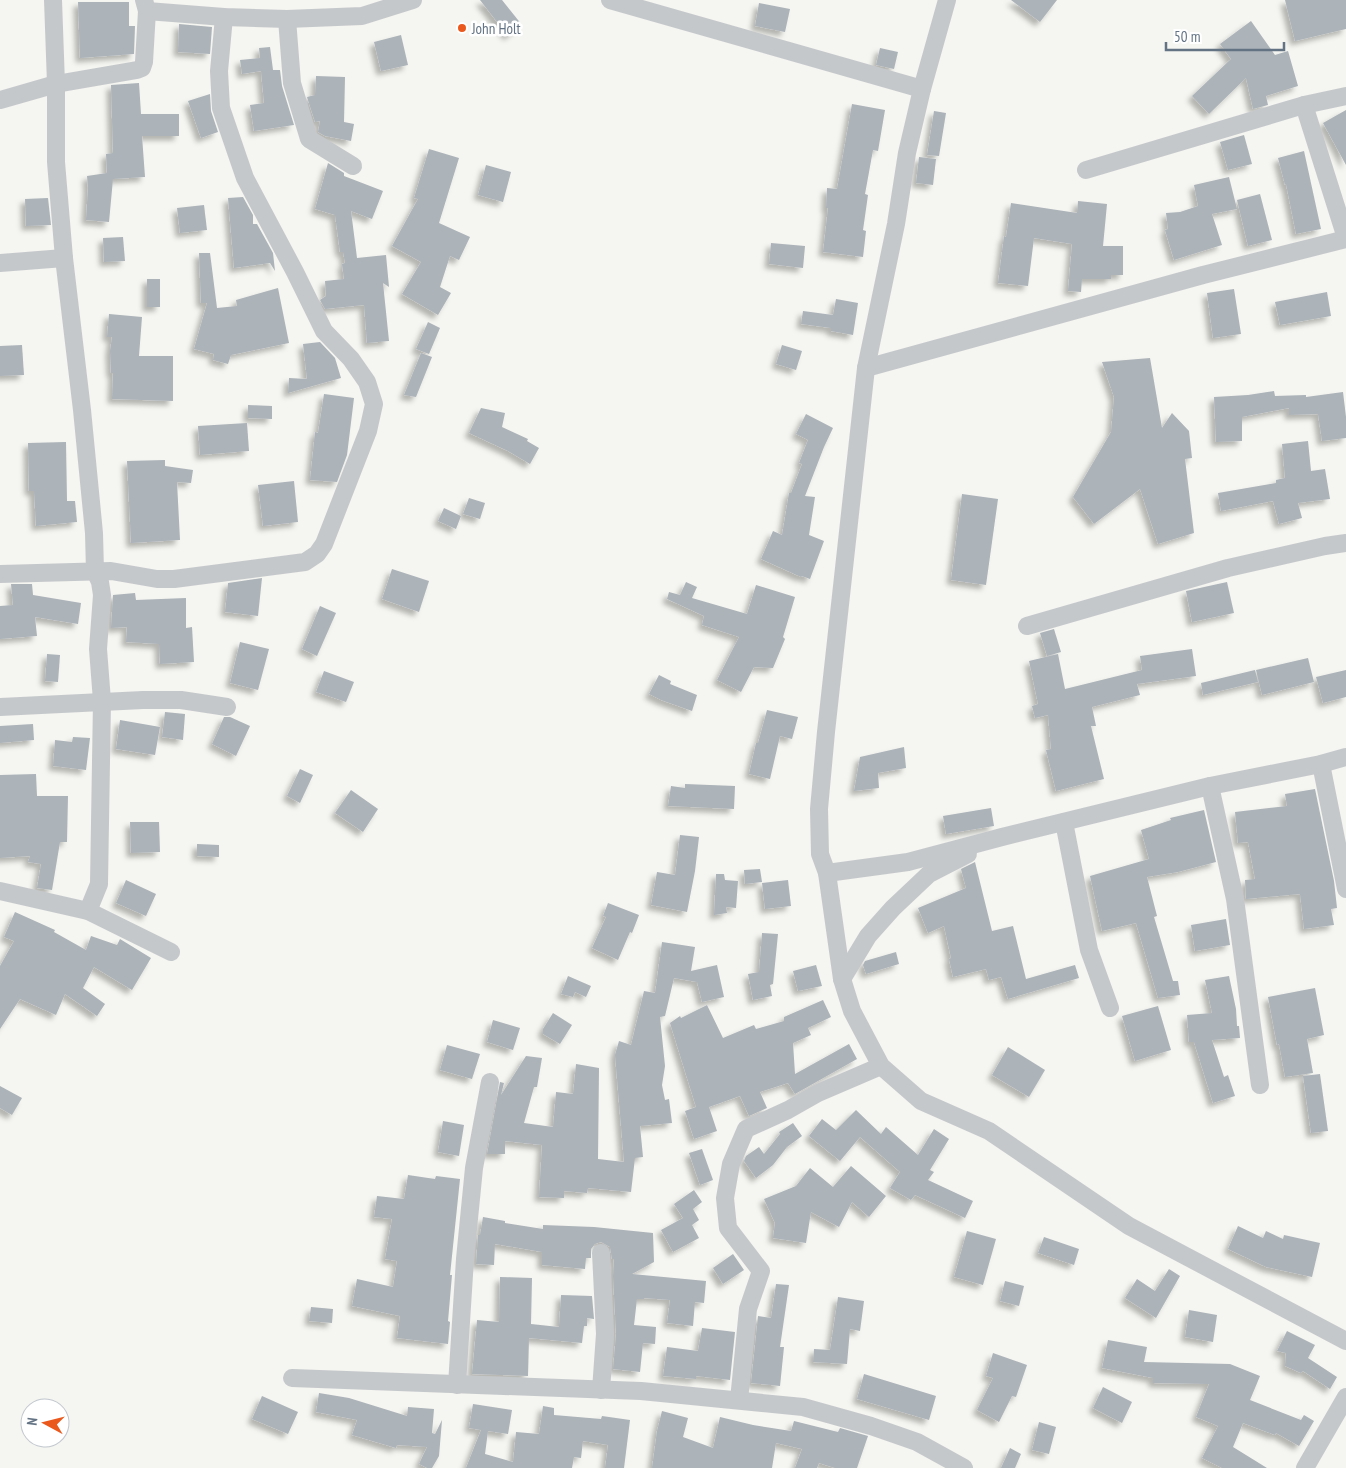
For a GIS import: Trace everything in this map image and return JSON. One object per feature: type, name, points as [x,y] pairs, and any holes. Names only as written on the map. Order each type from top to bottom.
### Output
[{"type":"street","points":[[53,0],[56,162],[64,258],[83,420],[96,571],[102,595],[98,650],[102,701],[99,884],[88,911]]},
{"type":"street","points":[[0,100],[56,84],[142,68],[144,62],[145,6],[224,17],[287,19],[362,16],[413,0]]},
{"type":"street","points":[[610,0],[922,89]]},
{"type":"street","points":[[948,0],[922,89],[907,153],[896,224],[866,368],[819,809],[820,854],[827,873],[842,979],[852,1012],[881,1066],[921,1100],[989,1131],[1129,1226],[1346,1341]]},
{"type":"street","points":[[0,574],[111,571],[157,579],[174,579],[305,562],[317,554],[324,544],[368,430],[374,404],[367,382],[351,359],[324,331],[245,178],[221,108],[219,71],[224,17]]},
{"type":"street","points":[[287,19],[292,82],[309,139],[353,166]]},
{"type":"street","points":[[1086,170],[1304,106],[1346,96]]},
{"type":"street","points":[[866,368],[1203,275],[1346,238],[1304,106]]},
{"type":"street","points":[[0,262],[64,258]]},
{"type":"street","points":[[1027,626],[1228,568],[1346,543]]},
{"type":"street","points":[[0,707],[102,701],[181,700],[227,707]]},
{"type":"street","points":[[827,873],[908,862],[1210,786],[1321,764],[1346,757]]},
{"type":"street","points":[[1321,764],[1346,889]]},
{"type":"street","points":[[1210,786],[1235,899],[1260,1085]]},
{"type":"street","points":[[1064,822],[1089,950],[1110,1008]]},
{"type":"street","points":[[842,979],[868,936],[893,908],[929,874],[1002,837]]},
{"type":"street","points":[[0,891],[88,911],[171,952]]},
{"type":"street","points":[[739,1400],[748,1309],[760,1272],[728,1228],[725,1198],[731,1164],[746,1129],[788,1110],[818,1093],[881,1066]]},
{"type":"street","points":[[458,1385],[465,1259],[474,1168],[490,1082]]},
{"type":"street","points":[[601,1254],[605,1334],[601,1390]]},
{"type":"street","points":[[292,1378],[601,1390],[803,1406],[917,1442],[964,1468]]},
{"type":"street","points":[[1305,1468],[1346,1397]]},
{"type":"building","points":[[480,0],[502,0],[522,25],[508,36]]},
{"type":"building","points":[[1011,0],[1057,0],[1040,22]]},
{"type":"building","points":[[1285,0],[1346,0],[1346,29],[1295,41]]},
{"type":"building","points":[[78,2],[129,2],[129,26],[135,26],[134,54],[80,58]]},
{"type":"building","points":[[759,3],[790,9],[785,32],[755,26]]},
{"type":"building","points":[[1251,21],[1275,55],[1288,51],[1298,86],[1266,96],[1268,105],[1253,109],[1246,78],[1209,114],[1192,96],[1231,59],[1220,44]]},
{"type":"building","points":[[179,24],[212,27],[210,54],[178,52]]},
{"type":"building","points":[[401,35],[408,65],[381,71],[374,42]]},
{"type":"building","points":[[270,47],[273,70],[280,70],[282,86],[294,125],[254,131],[250,105],[264,103],[261,71],[242,74],[240,60],[260,58],[259,48]]},
{"type":"building","points":[[880,48],[898,52],[894,69],[876,65]]},
{"type":"building","points":[[316,76],[345,77],[344,122],[354,124],[351,141],[325,136],[318,132],[320,121],[315,122],[307,97],[315,95]]},
{"type":"building","points":[[139,83],[141,114],[179,114],[179,136],[142,136],[145,177],[113,179],[109,222],[86,220],[87,176],[107,173],[106,154],[113,153],[111,85]]},
{"type":"building","points":[[210,94],[211,111],[218,132],[201,138],[188,101]]},
{"type":"building","points":[[852,104],[885,110],[878,151],[873,150],[865,194],[868,195],[863,230],[866,231],[863,257],[823,252],[828,208],[826,208],[827,188],[837,189]]},
{"type":"building","points":[[1346,110],[1346,165],[1323,123]]},
{"type":"building","points":[[934,111],[946,113],[939,156],[927,155]]},
{"type":"building","points":[[1244,135],[1252,164],[1228,170],[1220,142]]},
{"type":"building","points":[[429,149],[459,158],[439,223],[470,237],[459,260],[450,256],[440,287],[451,293],[438,315],[402,294],[421,262],[392,246],[418,199],[414,198]]},
{"type":"building","points":[[1304,151],[1321,229],[1296,234],[1286,184],[1278,158]]},
{"type":"building","points":[[919,157],[936,159],[933,185],[916,183]]},
{"type":"building","points":[[328,163],[344,173],[344,176],[383,191],[372,219],[351,211],[357,258],[386,255],[389,287],[383,283],[389,341],[367,343],[364,305],[325,309],[320,300],[326,296],[325,281],[344,279],[342,264],[345,263],[343,252],[340,252],[335,215],[315,209]]},
{"type":"building","points":[[486,165],[511,172],[503,202],[478,195]]},
{"type":"building","points":[[1229,177],[1237,209],[1212,214],[1222,245],[1174,260],[1165,230],[1168,229],[1166,213],[1180,212],[1198,206],[1194,185]]},
{"type":"building","points":[[1260,194],[1272,240],[1248,246],[1237,200]]},
{"type":"building","points":[[243,197],[253,215],[253,224],[257,224],[273,253],[275,271],[270,263],[234,268],[228,198]]},
{"type":"building","points":[[48,198],[51,225],[26,226],[25,199]]},
{"type":"building","points":[[1078,201],[1107,204],[1103,246],[1123,246],[1123,275],[1111,275],[1111,279],[1082,279],[1081,292],[1068,291],[1072,244],[1034,238],[1028,286],[998,283],[1004,236],[1006,237],[1011,203],[1077,213]]},
{"type":"building","points":[[204,205],[207,230],[180,233],[177,208]]},
{"type":"building","points":[[123,237],[125,261],[104,262],[103,238]]},
{"type":"building","points":[[771,243],[805,246],[803,268],[769,264]]},
{"type":"building","points":[[199,253],[210,253],[217,308],[237,306],[236,300],[278,288],[289,343],[231,355],[228,364],[213,360],[214,354],[194,349],[207,303],[201,303]]},
{"type":"building","points":[[147,279],[160,279],[160,307],[147,307]]},
{"type":"building","points":[[1234,289],[1241,334],[1213,338],[1207,293]]},
{"type":"building","points":[[1327,292],[1331,316],[1280,325],[1275,302]]},
{"type":"building","points":[[836,299],[858,303],[853,335],[831,331],[831,328],[801,324],[803,311],[833,315]]},
{"type":"building","points":[[109,314],[142,317],[139,356],[173,356],[173,401],[112,399],[113,373],[111,373],[110,351],[112,337],[107,337]]},
{"type":"building","points":[[428,322],[440,328],[429,354],[416,349]]},
{"type":"building","points":[[320,342],[335,358],[341,378],[288,393],[289,378],[307,379],[303,344]]},
{"type":"building","points":[[22,345],[24,375],[0,376],[0,346]]},
{"type":"building","points":[[782,345],[802,351],[796,370],[776,364]]},
{"type":"building","points":[[421,353],[432,357],[416,397],[404,395]]},
{"type":"building","points":[[1150,358],[1162,428],[1172,413],[1189,431],[1192,458],[1185,459],[1194,533],[1158,544],[1140,489],[1094,524],[1073,497],[1111,432],[1114,397],[1102,362]]},
{"type":"building","points":[[1274,391],[1275,396],[1306,395],[1306,397],[1343,392],[1346,438],[1322,441],[1318,414],[1289,415],[1289,408],[1242,417],[1242,441],[1216,442],[1214,397]]},
{"type":"building","points":[[324,394],[354,398],[347,455],[337,482],[310,480],[315,432],[318,433]]},
{"type":"building","points":[[248,405],[272,406],[272,419],[248,418]]},
{"type":"building","points":[[481,408],[505,413],[502,427],[528,439],[527,441],[539,448],[530,464],[508,451],[469,433]]},
{"type":"building","points":[[806,414],[833,428],[805,496],[815,497],[809,535],[824,541],[810,579],[801,577],[761,559],[773,531],[782,535],[789,493],[791,493],[802,464],[799,463],[808,440],[796,434]]},
{"type":"building","points":[[247,423],[249,451],[200,455],[198,426]]},
{"type":"building","points":[[1308,441],[1311,471],[1325,469],[1330,499],[1298,503],[1302,518],[1279,524],[1273,501],[1221,511],[1218,493],[1276,483],[1276,480],[1285,478],[1282,444]]},
{"type":"building","points":[[66,442],[67,501],[75,501],[77,522],[36,526],[34,491],[29,491],[28,443]]},
{"type":"building","points":[[165,460],[165,466],[193,470],[191,483],[177,482],[180,540],[131,543],[127,461]]},
{"type":"building","points":[[294,481],[298,522],[263,526],[258,485]]},
{"type":"building","points":[[962,494],[998,499],[986,585],[951,580]]},
{"type":"building","points":[[469,498],[485,503],[480,519],[463,514]]},
{"type":"building","points":[[444,508],[461,516],[456,529],[438,521]]},
{"type":"building","points":[[392,569],[429,581],[419,612],[382,599]]},
{"type":"building","points":[[262,578],[258,616],[225,612],[228,583]]},
{"type":"building","points":[[686,582],[697,587],[692,598],[747,614],[756,585],[795,597],[783,637],[785,639],[773,668],[754,667],[741,692],[717,680],[739,637],[702,625],[704,616],[667,599],[669,592],[680,595]]},
{"type":"building","points":[[1227,582],[1234,613],[1192,622],[1186,591]]},
{"type":"building","points":[[11,584],[32,584],[33,595],[81,603],[78,624],[35,617],[37,636],[0,639],[0,606],[13,605]]},
{"type":"building","points":[[135,593],[136,600],[186,598],[186,628],[192,627],[194,662],[160,664],[159,644],[126,642],[127,627],[111,628],[113,595]]},
{"type":"building","points":[[320,606],[336,613],[317,656],[302,649]]},
{"type":"building","points":[[1054,629],[1061,652],[1047,656],[1040,633]]},
{"type":"building","points":[[240,642],[269,649],[258,690],[230,683]]},
{"type":"building","points":[[1192,649],[1196,676],[1137,684],[1140,695],[1092,707],[1096,726],[1091,726],[1104,779],[1056,791],[1046,750],[1051,749],[1048,715],[1035,718],[1032,706],[1038,704],[1029,661],[1058,654],[1065,689],[1142,670],[1140,656]]},
{"type":"building","points":[[47,654],[60,655],[58,682],[45,681]]},
{"type":"building","points":[[1308,658],[1314,682],[1262,695],[1256,670]]},
{"type":"building","points":[[1255,670],[1258,682],[1203,695],[1201,683]]},
{"type":"building","points":[[1346,670],[1346,697],[1323,703],[1316,677]]},
{"type":"building","points":[[324,671],[354,682],[346,702],[316,692]]},
{"type":"building","points":[[659,675],[671,681],[670,684],[697,695],[692,711],[649,694]]},
{"type":"building","points":[[767,710],[798,717],[792,739],[780,736],[770,779],[749,774],[756,743],[758,743]]},
{"type":"building","points":[[165,712],[185,714],[183,740],[162,737]]},
{"type":"building","points":[[224,717],[230,717],[250,726],[236,756],[212,744]]},
{"type":"building","points":[[120,720],[160,727],[155,755],[116,749]]},
{"type":"building","points":[[33,724],[34,740],[0,743],[0,726]]},
{"type":"building","points":[[73,737],[90,738],[86,770],[53,766],[55,740],[72,742]]},
{"type":"building","points":[[904,747],[906,768],[878,773],[879,788],[854,791],[860,757]]},
{"type":"building","points":[[300,769],[313,775],[300,803],[287,796]]},
{"type":"building","points":[[36,774],[37,796],[68,796],[67,842],[60,842],[52,890],[37,888],[41,864],[28,862],[30,856],[0,858],[0,775]]},
{"type":"building","points":[[685,784],[735,786],[734,809],[668,806],[671,786],[685,788]]},
{"type":"building","points":[[1315,789],[1334,881],[1337,908],[1331,909],[1334,925],[1304,929],[1300,894],[1246,899],[1245,880],[1255,879],[1248,842],[1238,843],[1235,812],[1287,806],[1285,794]]},
{"type":"building","points":[[351,790],[378,809],[363,832],[335,813]]},
{"type":"building","points":[[991,808],[994,826],[946,834],[943,816]]},
{"type":"building","points":[[1204,810],[1216,862],[1178,872],[1147,877],[1157,916],[1154,917],[1173,981],[1178,981],[1180,995],[1158,998],[1136,923],[1102,931],[1090,876],[1149,859],[1141,830],[1171,820],[1170,818]]},
{"type":"building","points":[[130,822],[159,822],[160,852],[131,853]]},
{"type":"building","points":[[680,835],[699,837],[687,912],[651,905],[657,872],[675,875]]},
{"type":"building","points":[[197,844],[219,845],[219,857],[197,856]]},
{"type":"building","points":[[975,862],[992,931],[1013,926],[1026,979],[1075,965],[1079,978],[1008,999],[1001,977],[989,980],[986,969],[953,977],[944,926],[928,933],[918,908],[966,888],[961,869]]},
{"type":"building","points":[[760,869],[762,882],[745,884],[744,870]]},
{"type":"building","points":[[716,874],[724,874],[725,880],[738,881],[736,908],[726,907],[727,913],[714,915]]},
{"type":"building","points":[[126,880],[156,894],[146,916],[116,903]]},
{"type":"building","points":[[788,880],[791,906],[765,909],[762,883]]},
{"type":"building","points":[[608,903],[639,915],[618,960],[592,948],[606,917],[603,916]]},
{"type":"building","points":[[15,912],[55,930],[54,932],[86,950],[91,936],[117,945],[120,939],[151,958],[132,990],[94,967],[83,988],[105,1004],[97,1016],[65,994],[56,1015],[20,999],[0,1029],[0,966],[14,941],[4,937]]},
{"type":"building","points":[[1226,919],[1230,945],[1195,951],[1191,925]]},
{"type":"building","points":[[762,933],[778,934],[773,984],[770,985],[772,996],[753,1000],[748,974],[759,972]]},
{"type":"building","points":[[662,942],[695,947],[691,971],[717,965],[724,997],[702,1002],[697,982],[674,978],[665,1016],[660,1017],[665,1066],[662,1085],[665,1100],[669,1099],[672,1123],[640,1126],[643,1157],[635,1158],[631,1192],[588,1188],[587,1193],[564,1191],[564,1198],[539,1197],[542,1145],[505,1141],[505,1154],[487,1154],[500,1082],[504,1083],[501,1095],[526,1056],[542,1058],[537,1087],[534,1087],[524,1123],[553,1127],[556,1092],[573,1094],[576,1064],[599,1068],[598,1159],[624,1162],[615,1055],[619,1041],[631,1045],[644,991],[655,993]]},
{"type":"building","points":[[896,952],[899,964],[866,974],[863,965],[865,961]]},
{"type":"building","points":[[816,965],[822,986],[798,991],[793,971]]},
{"type":"building","points":[[568,976],[591,986],[586,997],[575,992],[573,997],[561,994]]},
{"type":"building","points":[[1229,976],[1240,1038],[1212,1040],[1224,1077],[1228,1075],[1235,1096],[1213,1103],[1194,1042],[1189,1042],[1187,1015],[1212,1013],[1205,980]]},
{"type":"building","points":[[1315,988],[1324,1035],[1307,1039],[1313,1073],[1285,1077],[1268,997]]},
{"type":"building","points":[[823,1000],[831,1017],[808,1028],[811,1035],[793,1043],[795,1074],[849,1044],[857,1059],[795,1094],[788,1083],[760,1092],[767,1108],[749,1116],[740,1096],[709,1107],[717,1131],[694,1139],[685,1111],[696,1107],[670,1023],[680,1016],[681,1018],[707,1005],[723,1038],[754,1025],[756,1029],[784,1021],[784,1017]]},
{"type":"building","points":[[1158,1006],[1171,1050],[1135,1061],[1122,1016]]},
{"type":"building","points":[[553,1013],[572,1025],[560,1044],[543,1034],[543,1029]]},
{"type":"building","points":[[493,1020],[520,1028],[513,1050],[487,1042]]},
{"type":"building","points":[[447,1045],[480,1054],[472,1079],[440,1070]]},
{"type":"building","points":[[1008,1047],[1045,1070],[1029,1097],[992,1075]]},
{"type":"building","points":[[1320,1074],[1328,1131],[1311,1133],[1303,1076]]},
{"type":"building","points":[[0,1086],[22,1098],[12,1115],[0,1108]]},
{"type":"building","points":[[856,1110],[881,1134],[886,1127],[918,1155],[934,1129],[949,1139],[930,1170],[934,1172],[928,1180],[973,1201],[965,1218],[915,1195],[911,1200],[890,1188],[900,1172],[860,1137],[840,1161],[809,1136],[822,1119],[836,1130]]},
{"type":"building","points":[[443,1121],[464,1125],[459,1156],[438,1152]]},
{"type":"building","points":[[793,1123],[802,1136],[787,1147],[773,1165],[756,1178],[744,1161],[746,1156],[759,1147],[764,1154],[780,1134],[779,1132]]},
{"type":"building","points":[[702,1149],[713,1180],[700,1185],[689,1153]]},
{"type":"building","points":[[851,1166],[886,1196],[869,1217],[852,1202],[839,1227],[811,1212],[806,1243],[773,1238],[775,1223],[764,1199],[796,1186],[810,1168],[833,1187]]},
{"type":"building","points":[[408,1175],[435,1179],[436,1176],[460,1179],[450,1275],[452,1275],[448,1344],[397,1338],[400,1316],[352,1306],[357,1279],[393,1287],[397,1261],[385,1259],[392,1219],[374,1217],[377,1196],[404,1199]]},
{"type":"building","points":[[694,1190],[702,1202],[693,1209],[699,1220],[692,1225],[699,1238],[673,1252],[661,1230],[683,1218],[674,1204]]},
{"type":"building","points":[[483,1217],[505,1221],[505,1223],[543,1229],[543,1225],[594,1227],[653,1233],[654,1262],[632,1274],[706,1281],[704,1303],[695,1302],[693,1326],[667,1323],[670,1300],[637,1299],[634,1325],[656,1327],[655,1344],[643,1343],[640,1372],[613,1369],[616,1334],[614,1259],[612,1259],[610,1247],[601,1242],[595,1244],[591,1249],[591,1258],[586,1258],[585,1269],[542,1265],[542,1252],[495,1244],[494,1265],[476,1264],[478,1235],[480,1235]]},
{"type":"building","points":[[1238,1226],[1263,1238],[1266,1231],[1283,1239],[1284,1235],[1320,1243],[1312,1277],[1266,1267],[1228,1249]]},
{"type":"building","points":[[967,1231],[996,1239],[983,1285],[954,1277]]},
{"type":"building","points":[[1044,1237],[1079,1249],[1074,1265],[1038,1253]]},
{"type":"building","points":[[733,1254],[744,1270],[723,1284],[713,1268]]},
{"type":"building","points":[[1169,1269],[1180,1276],[1156,1318],[1125,1298],[1137,1279],[1155,1291]]},
{"type":"building","points":[[500,1277],[532,1278],[531,1324],[559,1327],[561,1295],[592,1296],[594,1319],[587,1318],[587,1326],[584,1326],[582,1343],[529,1338],[528,1376],[472,1374],[477,1320],[499,1322]]},
{"type":"building","points":[[1005,1281],[1024,1286],[1019,1306],[1000,1301]]},
{"type":"building","points":[[776,1284],[789,1285],[780,1347],[784,1347],[780,1386],[751,1383],[758,1316],[771,1318]]},
{"type":"building","points":[[838,1297],[864,1301],[860,1331],[850,1329],[847,1364],[813,1362],[814,1349],[830,1350]]},
{"type":"building","points":[[311,1307],[333,1309],[332,1323],[309,1321]]},
{"type":"building","points":[[1189,1310],[1217,1315],[1213,1342],[1185,1337]]},
{"type":"building","points":[[702,1328],[735,1332],[730,1380],[696,1376],[696,1379],[663,1376],[667,1347],[698,1351]]},
{"type":"building","points":[[1287,1331],[1315,1345],[1308,1358],[1337,1377],[1330,1389],[1303,1371],[1301,1373],[1285,1366],[1286,1353],[1277,1351]]},
{"type":"building","points":[[1108,1340],[1147,1347],[1144,1362],[1230,1364],[1260,1376],[1250,1400],[1301,1420],[1304,1415],[1314,1421],[1299,1446],[1276,1433],[1275,1435],[1243,1423],[1233,1447],[1267,1468],[1222,1468],[1202,1458],[1218,1426],[1196,1417],[1209,1384],[1153,1383],[1153,1378],[1102,1368]]},
{"type":"building","points":[[993,1353],[1027,1365],[1016,1397],[1012,1396],[999,1422],[977,1410],[993,1378],[986,1376]]},
{"type":"building","points":[[864,1374],[936,1396],[929,1420],[857,1399]]},
{"type":"building","points":[[1103,1387],[1132,1402],[1122,1423],[1093,1408]]},
{"type":"building","points":[[319,1393],[349,1398],[407,1416],[408,1407],[434,1409],[432,1433],[435,1434],[442,1420],[439,1456],[432,1468],[419,1464],[427,1447],[397,1445],[396,1448],[352,1435],[357,1420],[316,1412]]},
{"type":"building","points":[[262,1396],[298,1412],[288,1434],[252,1419]]},
{"type":"building","points":[[473,1404],[512,1410],[508,1434],[488,1431],[485,1454],[513,1462],[516,1432],[539,1434],[543,1406],[554,1408],[554,1415],[601,1419],[602,1416],[630,1420],[624,1468],[605,1468],[608,1445],[583,1441],[581,1458],[574,1457],[572,1468],[466,1468],[481,1430],[469,1428]]},
{"type":"building","points":[[662,1411],[688,1418],[683,1437],[713,1448],[720,1417],[791,1431],[794,1421],[838,1432],[840,1428],[868,1436],[857,1468],[835,1468],[819,1463],[817,1468],[795,1468],[802,1449],[776,1443],[772,1468],[652,1468]]},
{"type":"building","points":[[1039,1422],[1056,1427],[1049,1454],[1032,1450]]},
{"type":"building","points":[[1010,1448],[1021,1454],[1015,1468],[1001,1468]]},
{"type":"place","name":"John Holt","points":[[462,28]]}]
